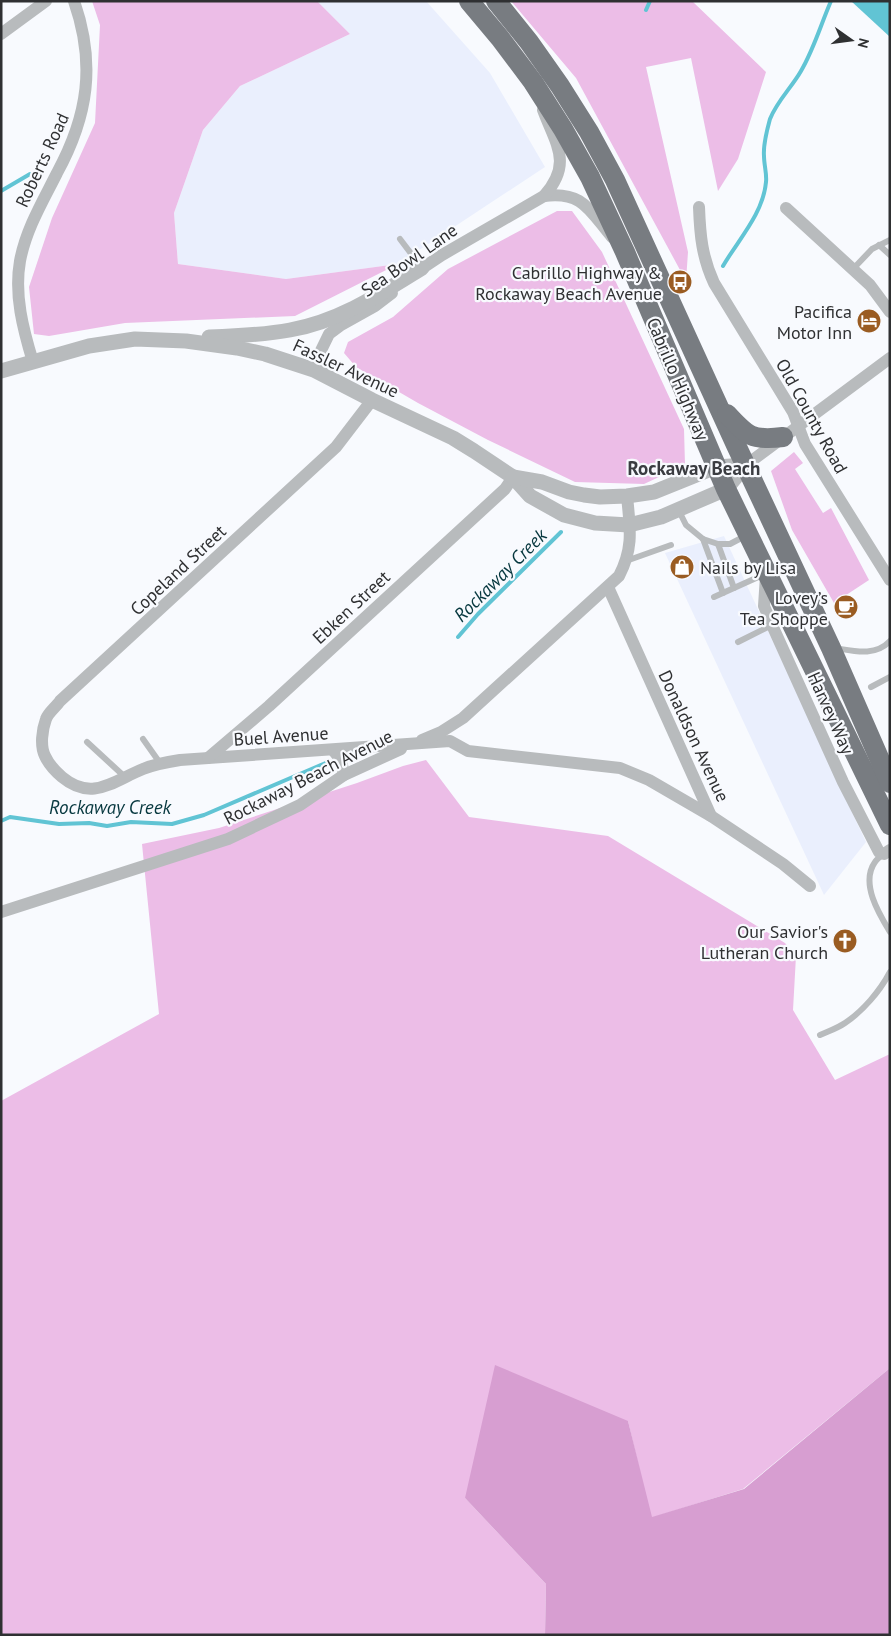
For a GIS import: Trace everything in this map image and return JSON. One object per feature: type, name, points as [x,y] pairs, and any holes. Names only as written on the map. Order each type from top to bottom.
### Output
[{"type":"highway","name":"Cabrillo Highway","points":[[469,1],[500,38],[532,82],[577,152],[625,252],[726,489],[890,826]]},
{"type":"highway","name":"Cabrillo Highway","points":[[496,1],[555,78],[602,155],[627,205],[831,648],[890,783]]},
{"type":"highway","points":[[717,404],[751,436],[767,439],[791,432]]},
{"type":"street","points":[[1,34],[46,1]]},
{"type":"street","name":"Roberts Road","points":[[33,362],[21,314],[18,284],[19,271],[28,232],[76,132],[83,112],[86,62],[83,38],[74,1]]},
{"type":"street","name":"Sea Bowl Lane","points":[[312,369],[326,337],[333,330],[375,306],[422,268],[456,246],[544,196],[558,178],[561,161],[532,82]]},
{"type":"street","points":[[544,196],[563,195],[578,199],[625,252]]},
{"type":"street","name":"Old County Road","points":[[699,207],[700,235],[706,264],[714,284],[792,412],[791,432],[805,444],[890,580]]},
{"type":"street","points":[[786,208],[870,285],[890,312]]},
{"type":"street","points":[[162,339],[257,334],[309,326],[340,316],[360,306],[422,268]]},
{"type":"street","name":"Fassler Avenue","points":[[1,372],[72,350],[135,339],[162,339],[251,350],[312,369],[464,444],[514,477],[530,496],[564,515],[595,523],[629,525],[678,510],[726,489],[746,465]]},
{"type":"street","points":[[746,465],[890,358]]},
{"type":"street","name":"Copeland Street","points":[[58,774],[48,763],[42,751],[42,738],[46,718],[60,701],[336,447],[372,400]]},
{"type":"street","name":"Fassler Avenue","points":[[514,477],[542,482],[569,492],[584,495],[600,497],[627,496],[654,492],[716,467],[746,465]]},
{"type":"street","name":"Ebken Street","points":[[208,758],[277,699],[505,489],[514,477]]},
{"type":"street","name":"Rockaway Beach Avenue","points":[[1,912],[228,839],[300,805],[344,775],[441,732],[463,718],[619,576],[626,561],[630,538],[627,496]]},
{"type":"street","name":"Harvey Way","points":[[767,574],[764,606],[772,625],[843,782],[879,852],[887,852]]},
{"type":"street","name":"Donaldson Avenue","points":[[608,588],[711,816],[783,864],[810,886]]},
{"type":"street","name":"Buel Avenue","points":[[58,774],[70,783],[83,788],[96,789],[160,763],[450,741],[468,751],[620,768],[649,780],[711,816]]},
{"type":"street","points":[[333,750],[341,760],[344,775]]},
{"type":"lane","points":[[400,239],[422,268]]},
{"type":"lane","points":[[852,269],[872,249],[890,240]]},
{"type":"lane","points":[[879,245],[890,255]]},
{"type":"lane","points":[[678,510],[686,525],[703,539],[718,544],[730,544],[748,535]]},
{"type":"lane","points":[[703,539],[723,593]]},
{"type":"lane","points":[[718,544],[734,588]]},
{"type":"lane","points":[[626,561],[671,545]]},
{"type":"lane","points":[[714,597],[767,574]]},
{"type":"lane","points":[[738,642],[772,625]]},
{"type":"lane","points":[[831,648],[874,652],[890,642]]},
{"type":"lane","points":[[871,687],[890,677]]},
{"type":"lane","points":[[143,739],[160,763]]},
{"type":"lane","points":[[87,742],[125,777]]},
{"type":"lane","points":[[887,852],[875,861],[870,880],[871,894],[890,932]]},
{"type":"lane","points":[[820,1035],[844,1024],[858,1014],[890,972]]},
{"type":"shaded area","points":[[92,1],[317,1],[350,34],[240,86],[203,130],[174,213],[178,264],[286,279],[398,264],[295,316],[125,323],[49,336],[34,334],[29,287],[52,218],[95,123],[100,25]]},
{"type":"shaded area","points":[[317,1],[426,1],[490,73],[545,167],[398,264],[286,279],[178,264],[174,213],[203,130],[240,86],[350,34]]},
{"type":"shaded area","points":[[511,1],[692,1],[766,72],[738,159],[718,191],[691,58],[646,67],[688,252],[686,281],[576,78]]},
{"type":"shaded area","points":[[557,211],[572,211],[602,252],[684,429],[685,465],[644,484],[575,482],[488,440],[418,403],[356,367],[344,353],[348,342],[393,317],[448,269]]},
{"type":"shaded area","points":[[794,452],[803,463],[795,469],[823,513],[831,508],[869,580],[834,603],[792,530],[771,471]]},
{"type":"shaded area","points":[[724,536],[866,842],[824,895],[665,553]]},
{"type":"shaded area","points":[[426,760],[469,817],[608,836],[785,943],[796,956],[793,1010],[835,1080],[890,1054],[890,1368],[743,1489],[651,1518],[628,1421],[465,1498],[546,1584],[545,1635],[1,1635],[1,1101],[159,1014],[142,844],[219,828]]},
{"type":"shaded area","points":[[495,1365],[628,1421],[652,1517],[744,1489],[890,1368],[890,1635],[545,1635],[546,1584],[465,1498]]},
{"type":"water","points":[[851,1],[890,1],[890,37]]},
{"type":"waterway","points":[[646,10],[650,1]]},
{"type":"waterway","name":"Rockaway Creek","points":[[723,266],[755,216],[764,194],[766,179],[764,147],[770,119],[806,63],[831,1]]},
{"type":"waterway","points":[[1,191],[30,174]]},
{"type":"waterway","name":"Rockaway Creek","points":[[458,637],[478,614],[561,532]]},
{"type":"waterway","name":"Rockaway Creek","points":[[1,821],[10,817],[59,824],[89,823],[107,826],[131,822],[172,824],[204,815],[328,762]]},
{"type":"place","name":"Cabrillo Highway & Rockaway Beach Avenue","points":[[680,282]]},
{"type":"place","name":"Pacifica Motor Inn","points":[[869,321]]},
{"type":"place","name":"Nails by Lisa","points":[[682,567]]},
{"type":"place","name":"Lovey’s Tea Shoppe","points":[[846,607]]},
{"type":"place","name":"Our Savior's Lutheran Church","points":[[845,941]]},
{"type":"district","name":"Rockaway Beach","points":[[694,468]]}]
